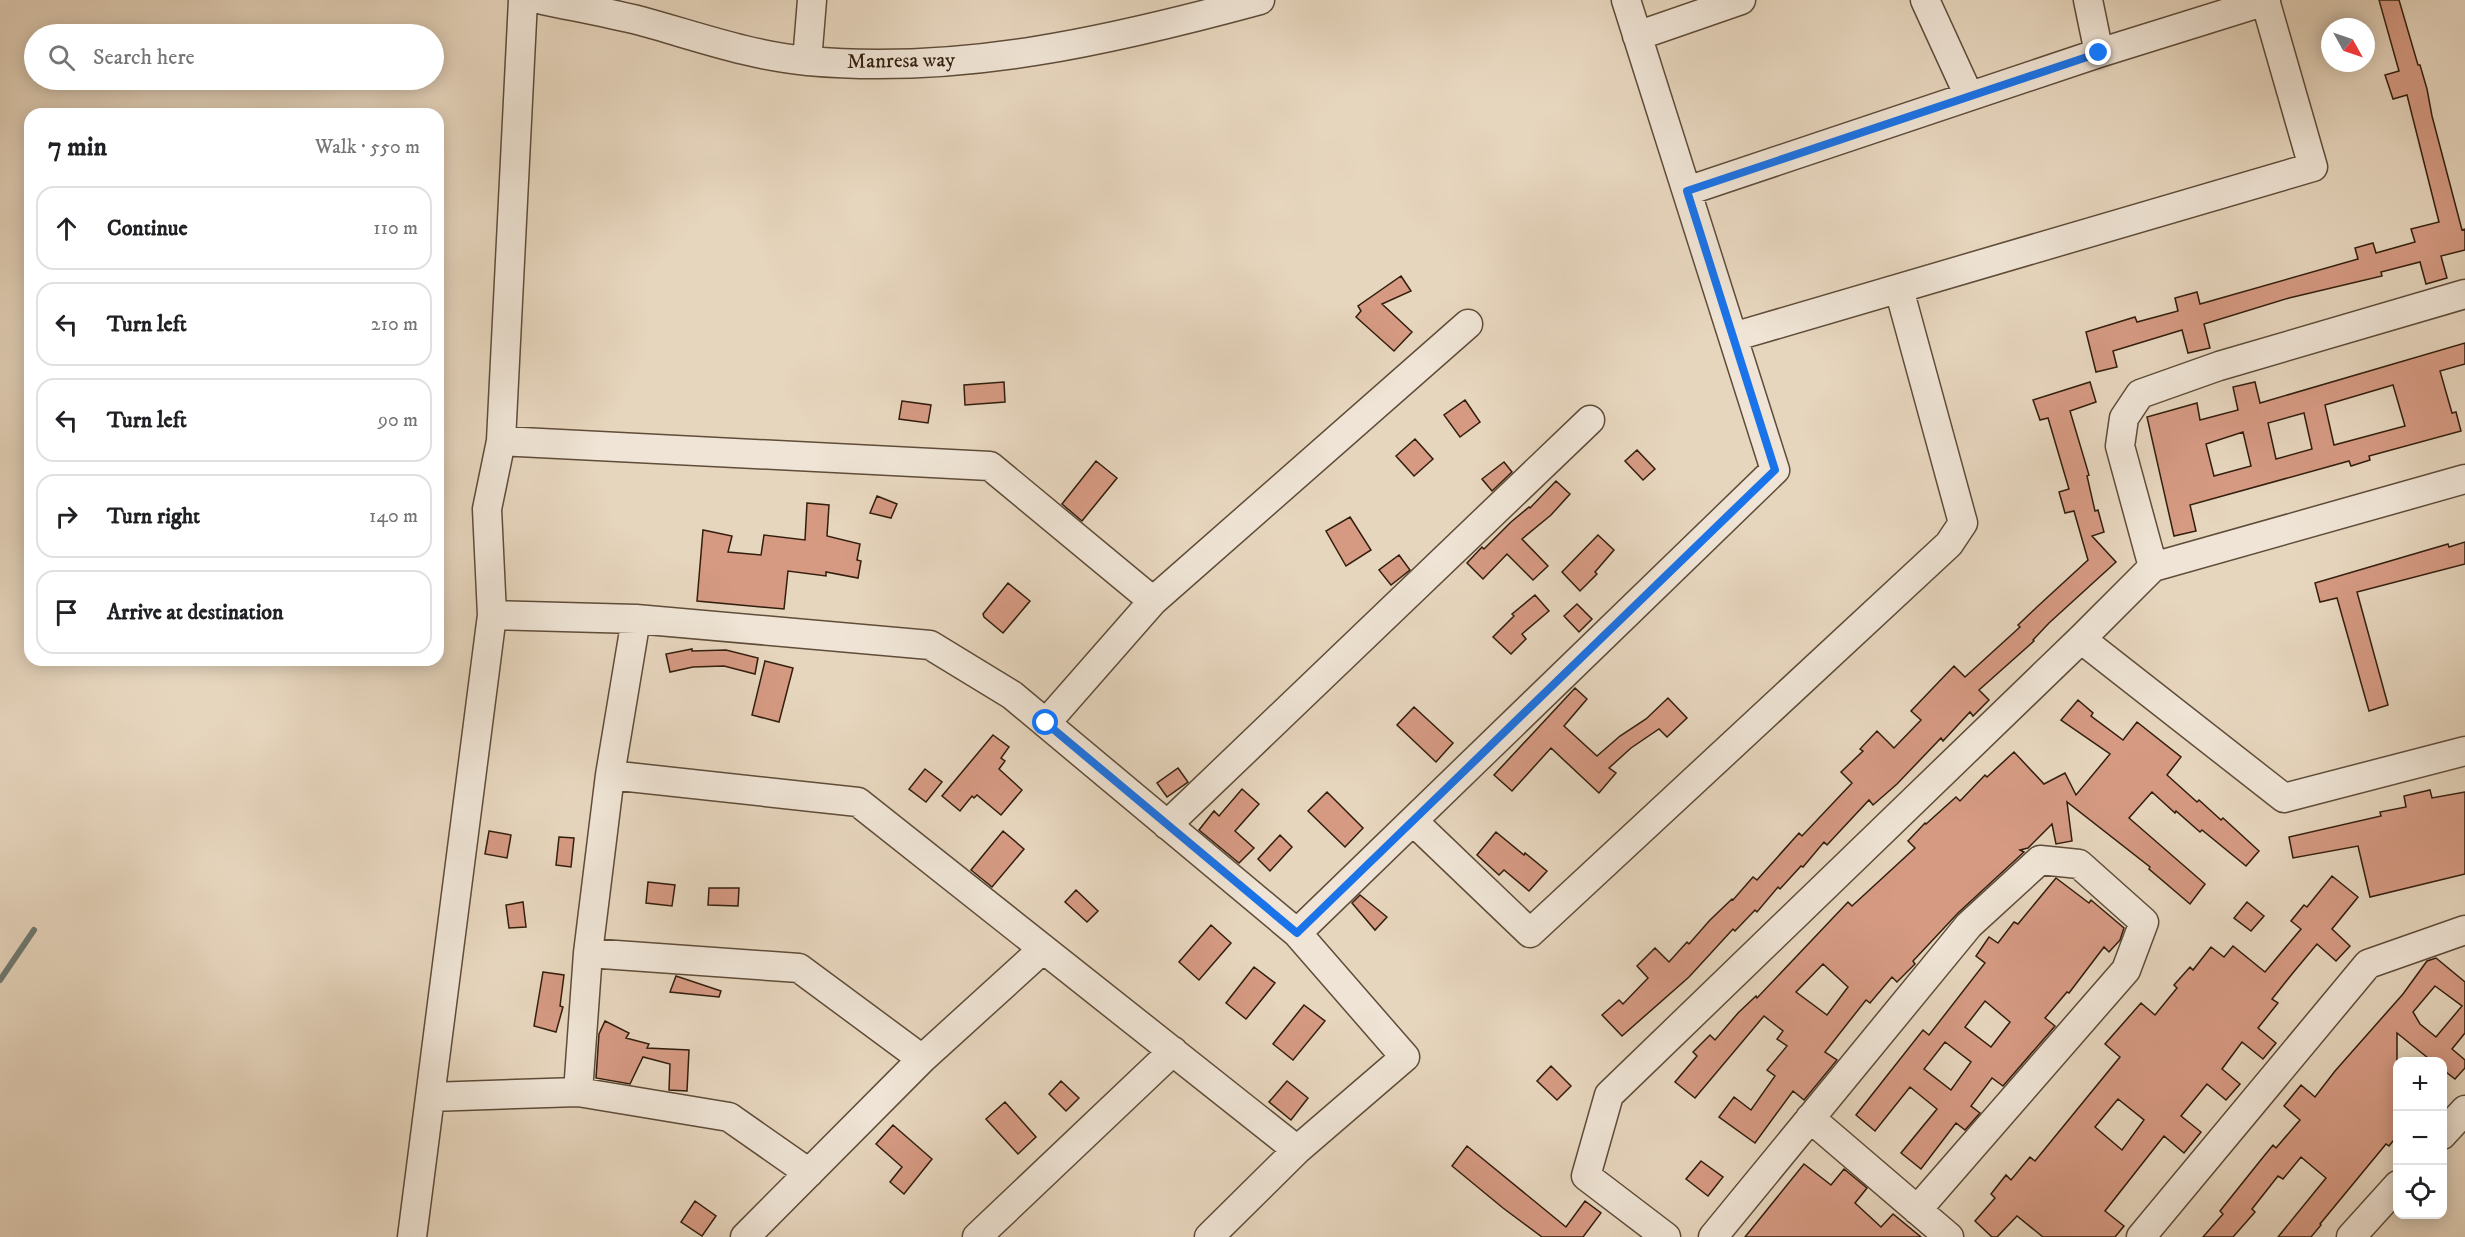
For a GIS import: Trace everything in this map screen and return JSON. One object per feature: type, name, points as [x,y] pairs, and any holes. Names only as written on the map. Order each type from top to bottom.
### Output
[{"type":"street","points":[[412,1237],[492,615],[487,509],[501,441],[523,0]]},
{"type":"street","name":"Manresa way","points":[[543,0],[639,21],[749,51],[807,61],[873,64],[964,60],[1087,43],[1260,0]]},
{"type":"street","points":[[807,61],[812,0]]},
{"type":"street","points":[[1297,933],[1775,470],[1626,0]]},
{"type":"street","points":[[1637,36],[1741,0]]},
{"type":"street","points":[[1925,0],[1969,96]]},
{"type":"street","points":[[2088,0],[2099,53]]},
{"type":"street","points":[[1687,191],[2099,53],[2265,1],[2313,167],[1733,338]]},
{"type":"street","points":[[1413,821],[1530,933],[1949,544],[1963,523],[1899,289]]},
{"type":"street","points":[[2153,567],[2120,446],[2124,418],[2140,394],[2219,366],[2465,294]]},
{"type":"street","points":[[1046,723],[1153,601],[1468,324]]},
{"type":"street","points":[[1167,825],[1590,420]]},
{"type":"street","points":[[501,441],[990,466],[1153,601]]},
{"type":"street","points":[[1666,1237],[1586,1176],[1609,1095],[2153,567],[2465,479]]},
{"type":"street","points":[[492,615],[636,619],[930,645],[1012,695],[1297,933],[1405,1057],[1298,1150],[1209,1237]]},
{"type":"street","points":[[578,1092],[588,953],[610,775],[636,619]]},
{"type":"street","points":[[2081,639],[2284,798],[2465,751]]},
{"type":"street","points":[[610,775],[858,802],[1298,1150]]},
{"type":"street","points":[[1713,1237],[1969,925],[2040,860],[2079,864],[2144,922],[2126,970],[1917,1210]]},
{"type":"street","points":[[2141,1237],[2368,964],[2465,930]]},
{"type":"street","points":[[745,1237],[922,1059],[1043,948]]},
{"type":"street","points":[[588,953],[799,968],[922,1059]]},
{"type":"street","points":[[977,1237],[1173,1051]]},
{"type":"street","points":[[430,1097],[578,1092],[729,1117],[809,1173]]},
{"type":"street","points":[[2447,1130],[2465,1110]]},
{"type":"street","points":[[1810,1118],[1949,1237]]},
{"type":"street","points":[[2351,1237],[2393,1190]]},
{"type":"building","points":[[2379,0],[2399,0],[2427,89],[2462,230],[2465,229],[2465,250],[2441,256],[2447,278],[2426,284],[2420,262],[2381,272],[2382,276],[2289,298],[2204,324],[2210,348],[2188,353],[2182,330],[2113,351],[2117,367],[2096,372],[2086,332],[2135,317],[2137,322],[2178,311],[2175,298],[2197,292],[2200,304],[2358,259],[2355,248],[2373,243],[2376,253],[2415,242],[2411,229],[2439,222],[2407,95],[2393,99],[2385,75],[2399,71]]},
{"type":"building","points":[[1401,276],[1411,291],[1382,304],[1412,332],[1394,351],[1356,317],[1361,311],[1358,306]]},
{"type":"building","points":[[2465,343],[2465,364],[2440,371],[2452,413],[2456,412],[2461,431],[2369,456],[2370,460],[2351,466],[2349,461],[2190,505],[2196,531],[2174,536],[2147,417],[2197,403],[2200,420],[2238,410],[2233,387],[2255,382],[2260,403]],"holes":[[[2393,385],[2405,426],[2334,445],[2325,405]],[[2304,413],[2312,449],[2276,459],[2268,423]],[[2243,432],[2251,466],[2214,476],[2206,444]]]},
{"type":"building","points":[[1004,382],[1005,402],[965,405],[964,385]]},
{"type":"building","points":[[2090,382],[2096,402],[2070,411],[2089,475],[2087,476],[2095,511],[2098,510],[2104,532],[2092,536],[2116,562],[1979,690],[1989,700],[1973,716],[1970,712],[1943,741],[1941,738],[1897,784],[1873,805],[1869,800],[1827,845],[1824,842],[1803,867],[1801,866],[1780,889],[1778,887],[1757,912],[1755,910],[1735,931],[1733,929],[1689,977],[1622,1036],[1602,1015],[1619,1000],[1623,1004],[1648,978],[1637,966],[1655,948],[1669,962],[1687,942],[1689,944],[1753,877],[1757,880],[1799,833],[1802,836],[1852,783],[1841,772],[1863,751],[1860,749],[1877,731],[1894,748],[1921,720],[1911,711],[1954,666],[1965,677],[2088,560],[2074,511],[2065,513],[2059,492],[2069,489],[2048,418],[2040,420],[2033,400]]},
{"type":"building","points":[[1465,400],[1480,422],[1460,437],[1444,415]]},
{"type":"building","points":[[902,401],[931,405],[928,423],[899,419]]},
{"type":"building","points":[[1415,439],[1433,459],[1414,476],[1396,456]]},
{"type":"building","points":[[1637,450],[1655,469],[1643,480],[1625,461]]},
{"type":"building","points":[[1096,461],[1117,478],[1082,521],[1062,504]]},
{"type":"building","points":[[1504,462],[1512,472],[1492,491],[1482,479]]},
{"type":"building","points":[[1556,481],[1570,494],[1551,515],[1522,539],[1548,566],[1533,580],[1507,554],[1483,579],[1467,563],[1482,547],[1484,549],[1511,522],[1530,508]]},
{"type":"building","points":[[877,496],[897,504],[891,518],[870,513]]},
{"type":"building","points":[[807,503],[829,505],[827,536],[860,544],[857,560],[861,561],[858,578],[826,572],[826,576],[788,571],[784,609],[697,601],[703,530],[732,536],[728,552],[761,555],[764,535],[805,540]]},
{"type":"building","points":[[1350,517],[1371,550],[1346,566],[1326,531]]},
{"type":"building","points":[[1598,535],[1614,550],[1595,572],[1597,574],[1580,591],[1562,572]]},
{"type":"building","points":[[2465,542],[2465,564],[2357,592],[2388,705],[2369,711],[2337,598],[2320,602],[2315,583],[2448,544],[2449,547]]},
{"type":"building","points":[[1399,555],[1410,570],[1391,585],[1379,570]]},
{"type":"building","points":[[1008,583],[1030,601],[1003,633],[983,614]]},
{"type":"building","points":[[1535,595],[1549,611],[1522,634],[1526,639],[1511,654],[1493,637],[1514,616],[1512,614]]},
{"type":"building","points":[[1577,604],[1592,619],[1579,632],[1564,616]]},
{"type":"building","points":[[692,649],[692,651],[726,650],[758,658],[755,674],[724,666],[693,667],[670,672],[666,654]]},
{"type":"building","points":[[765,661],[793,668],[779,722],[752,715]]},
{"type":"building","points":[[1575,688],[1587,699],[1564,726],[1597,756],[1620,736],[1646,719],[1668,698],[1687,718],[1667,737],[1659,729],[1631,748],[1609,768],[1616,773],[1599,793],[1551,748],[1512,791],[1494,775]]},
{"type":"building","points":[[2078,700],[2093,713],[2091,716],[2123,740],[2137,722],[2181,757],[2167,775],[2197,802],[2199,800],[2221,820],[2223,818],[2259,851],[2246,866],[2202,830],[2200,832],[2176,811],[2175,813],[2152,792],[2129,818],[2205,884],[2190,904],[2149,869],[2150,867],[2067,802],[2072,841],[2056,844],[2052,824],[2028,848],[2020,850],[2024,852],[1958,913],[1913,961],[1915,964],[1897,982],[1892,977],[1870,1003],[1866,1000],[1825,1052],[1837,1060],[1804,1100],[1793,1091],[1755,1143],[1719,1117],[1734,1097],[1751,1110],[1775,1076],[1767,1070],[1787,1046],[1777,1039],[1783,1031],[1764,1016],[1695,1098],[1675,1082],[1697,1056],[1693,1052],[1710,1035],[1715,1040],[1738,1013],[1756,996],[1757,998],[1848,902],[1852,906],[1915,848],[1908,841],[1925,823],[1956,797],[1960,801],[1985,775],[1987,777],[2014,752],[2044,784],[2065,773],[2076,795],[2110,754],[2061,720]],"holes":[[[1823,964],[1848,987],[1827,1015],[1796,992]]]},
{"type":"building","points":[[1414,707],[1453,743],[1436,762],[1397,725]]},
{"type":"building","points":[[993,735],[1009,747],[1001,758],[1005,761],[999,769],[1022,790],[1001,815],[977,795],[974,798],[972,796],[960,811],[942,796]]},
{"type":"building","points":[[1178,768],[1188,782],[1167,797],[1157,783]]},
{"type":"building","points":[[925,769],[942,782],[926,802],[909,789]]},
{"type":"building","points":[[1242,789],[1259,804],[1235,831],[1254,848],[1239,863],[1199,830],[1214,811],[1219,816]]},
{"type":"building","points":[[2430,790],[2432,798],[2465,792],[2465,874],[2370,897],[2358,846],[2293,858],[2289,837],[2381,816],[2380,812],[2406,807],[2404,796]]},
{"type":"building","points":[[1327,792],[1363,828],[1345,847],[1308,811]]},
{"type":"building","points":[[489,831],[511,835],[507,858],[485,854]]},
{"type":"building","points":[[1003,831],[1024,849],[992,887],[971,870]]},
{"type":"building","points":[[1496,832],[1547,871],[1529,891],[1504,870],[1499,875],[1477,855]]},
{"type":"building","points":[[1280,835],[1292,847],[1270,871],[1258,859]]},
{"type":"building","points":[[559,837],[574,838],[571,867],[556,865]]},
{"type":"building","points":[[2332,876],[2358,897],[2332,929],[2350,946],[2336,961],[2317,944],[2292,974],[2272,999],[2278,1003],[2258,1028],[2276,1043],[2263,1059],[2242,1042],[2222,1069],[2240,1084],[2226,1100],[2207,1084],[2181,1116],[2201,1132],[2184,1153],[2164,1136],[2105,1211],[2124,1226],[2115,1237],[2043,1237],[2017,1216],[1997,1237],[1992,1237],[1975,1221],[1995,1198],[1991,1194],[2006,1175],[2011,1180],[2030,1157],[2035,1161],[2120,1057],[2105,1044],[2141,1003],[2155,1015],[2177,988],[2174,985],[2190,967],[2193,970],[2211,947],[2224,957],[2233,946],[2265,972],[2301,929],[2291,921],[2304,905],[2307,907]],"holes":[[[2118,1099],[2144,1120],[2122,1150],[2095,1127]]]},
{"type":"building","points":[[2056,878],[2089,903],[2091,900],[2124,928],[2120,940],[2109,952],[2104,947],[2069,993],[2067,992],[2045,1018],[2055,1026],[2003,1086],[1992,1078],[1971,1106],[1980,1113],[1965,1130],[1956,1123],[1921,1169],[1901,1153],[1937,1109],[1910,1087],[1875,1131],[1856,1115],[1923,1030],[1929,1035],[1985,963],[1976,956],[1989,937],[1998,943],[2014,922],[2018,924]],"holes":[[[1985,1001],[2010,1022],[1991,1047],[1965,1027]],[[1945,1042],[1971,1062],[1951,1090],[1924,1069]]]},
{"type":"building","points":[[648,882],[675,885],[672,906],[646,903]]},
{"type":"building","points":[[709,888],[739,888],[738,906],[708,905]]},
{"type":"building","points":[[1076,890],[1098,911],[1087,922],[1065,902]]},
{"type":"building","points":[[1360,895],[1387,917],[1375,930],[1352,903]]},
{"type":"building","points":[[523,902],[526,927],[509,928],[506,905]]},
{"type":"building","points":[[2247,902],[2264,916],[2251,931],[2234,918]]},
{"type":"building","points":[[1211,925],[1231,943],[1199,980],[1179,962]]},
{"type":"building","points":[[2436,958],[2465,982],[2465,1033],[2452,1049],[2465,1060],[2465,1068],[2455,1079],[2447,1073],[2447,1057],[2427,1057],[2397,1033],[2397,1057],[2393,1057],[2393,1141],[2389,1146],[2386,1144],[2311,1237],[2278,1237],[2326,1178],[2301,1157],[2283,1179],[2278,1176],[2252,1209],[2255,1212],[2233,1237],[2203,1237],[2223,1214],[2220,1211],[2273,1145],[2276,1148],[2300,1120],[2284,1106],[2301,1085],[2315,1097],[2403,994],[2427,961]],"holes":[[[2435,986],[2462,1006],[2436,1037],[2420,1024],[2413,1012]]]},
{"type":"building","points":[[1254,967],[1275,983],[1246,1019],[1226,1003]]},
{"type":"building","points":[[543,972],[564,975],[560,1006],[563,1007],[556,1032],[534,1026]]},
{"type":"building","points":[[676,976],[721,991],[719,997],[670,992]]},
{"type":"building","points":[[1304,1005],[1325,1021],[1293,1060],[1273,1044]]},
{"type":"building","points":[[605,1021],[629,1033],[626,1038],[649,1044],[647,1048],[689,1050],[687,1091],[669,1090],[670,1064],[643,1057],[630,1084],[596,1078],[599,1034]]},
{"type":"building","points":[[1551,1066],[1571,1086],[1557,1100],[1537,1081]]},
{"type":"building","points":[[1061,1081],[1079,1098],[1066,1111],[1049,1094]]},
{"type":"building","points":[[1287,1081],[1308,1098],[1291,1120],[1269,1102]]},
{"type":"building","points":[[1005,1102],[1036,1137],[1018,1154],[986,1119]]},
{"type":"building","points":[[893,1125],[932,1159],[904,1194],[890,1182],[902,1167],[876,1144]]},
{"type":"building","points":[[1467,1146],[1566,1227],[1585,1201],[1601,1213],[1583,1237],[1542,1237],[1452,1166]]},
{"type":"building","points":[[1701,1161],[1723,1177],[1708,1196],[1686,1179]]},
{"type":"building","points":[[1804,1164],[1831,1185],[1844,1169],[1867,1188],[1855,1203],[1881,1227],[1893,1214],[1921,1237],[1745,1237]]},
{"type":"building","points":[[695,1201],[716,1216],[702,1236],[681,1222]]},
{"type":"waterway","points":[[0,980],[34,930]]},
{"type":"route","points":[[1046,723],[1297,933],[1775,470],[1687,191],[2099,53]]}]
